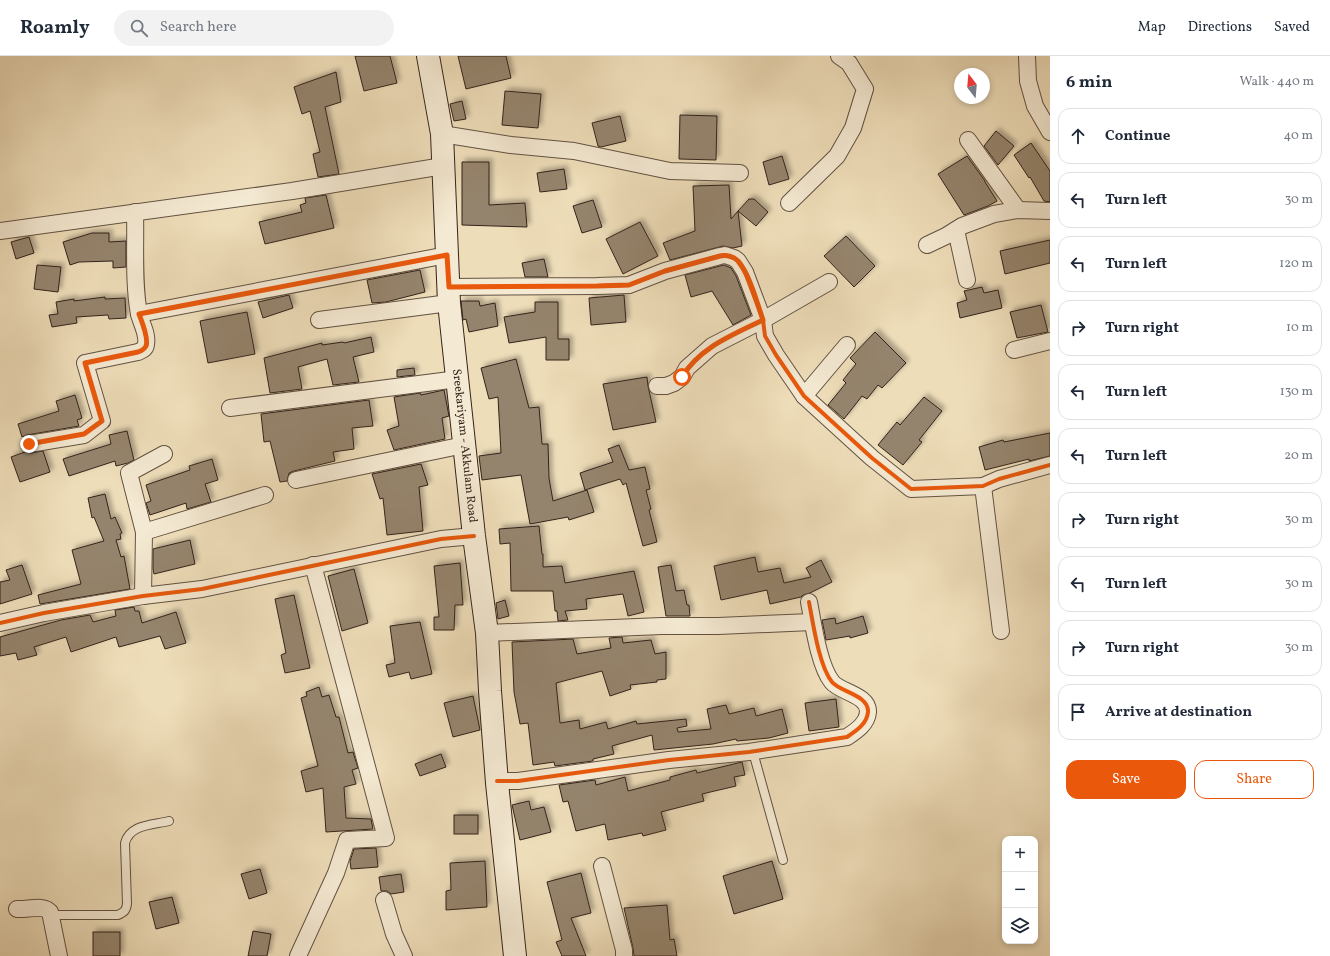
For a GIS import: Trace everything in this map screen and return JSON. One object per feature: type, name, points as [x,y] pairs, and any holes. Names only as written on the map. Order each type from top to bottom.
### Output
[{"type":"main road","name":"Sreekariyam - Akkulam Road","points":[[428,56],[442,134],[449,295],[474,536],[487,633],[497,780],[514,956]]},
{"type":"street","points":[[789,203],[837,156],[852,128],[864,89],[849,63],[840,56]]},
{"type":"street","points":[[1027,56],[1028,81],[1035,106],[1050,132]]},
{"type":"street","points":[[442,134],[511,145],[574,151],[670,171],[740,173]]},
{"type":"street","points":[[968,140],[1018,210]]},
{"type":"street","points":[[0,231],[292,191],[443,166]]},
{"type":"street","points":[[927,245],[962,226],[994,214],[1018,210],[1050,211]]},
{"type":"street","points":[[29,444],[84,434],[102,421],[85,363],[138,352],[146,346],[146,339],[139,314],[136,278],[135,212]]},
{"type":"street","points":[[956,230],[967,280]]},
{"type":"street","points":[[139,314],[447,255]]},
{"type":"street","points":[[319,320],[449,295],[629,285],[665,271],[725,255],[738,261],[745,272],[763,320],[765,336],[804,396],[872,458],[911,489],[983,486],[999,479],[1050,466]]},
{"type":"street","points":[[657,386],[666,386],[674,383],[682,377],[687,368],[712,346],[763,320],[829,282]]},
{"type":"street","points":[[1014,350],[1050,341]]},
{"type":"street","points":[[804,396],[847,345]]},
{"type":"street","points":[[230,408],[458,380]]},
{"type":"street","points":[[296,480],[464,444]]},
{"type":"street","points":[[143,596],[144,532],[129,473],[164,454]]},
{"type":"street","points":[[983,486],[1001,631]]},
{"type":"street","points":[[144,532],[265,495]]},
{"type":"street","points":[[0,623],[44,613],[143,596],[202,589],[441,539],[474,536]]},
{"type":"street","points":[[298,956],[336,873],[348,840],[386,838],[313,565]]},
{"type":"street","points":[[497,780],[518,781],[669,760],[753,752],[847,737],[859,729],[868,712],[866,705],[858,696],[837,686],[831,681],[823,666],[812,622],[809,602]]},
{"type":"street","points":[[487,633],[812,622]]},
{"type":"street","points":[[602,866],[624,950],[624,956]]},
{"type":"street","points":[[384,900],[394,934],[404,956]]},
{"type":"street","points":[[17,909],[47,909],[51,915],[59,956]]},
{"type":"lane","points":[[753,752],[783,860]]},
{"type":"lane","points":[[51,915],[118,915],[124,913],[126,909],[126,837],[134,829],[169,821]]},
{"type":"building","points":[[355,56],[390,56],[397,83],[364,91]]},
{"type":"building","points":[[458,56],[506,56],[511,78],[466,89]]},
{"type":"building","points":[[336,72],[341,102],[325,107],[339,174],[318,177],[313,154],[320,152],[310,111],[302,114],[294,87]]},
{"type":"building","points":[[505,91],[541,94],[538,128],[502,125]]},
{"type":"building","points":[[462,101],[466,119],[454,121],[450,104]]},
{"type":"building","points":[[680,115],[717,116],[716,160],[679,159]]},
{"type":"building","points":[[620,116],[626,141],[601,147],[598,146],[592,123]]},
{"type":"building","points":[[996,131],[1014,146],[998,165],[984,146]]},
{"type":"building","points":[[1031,143],[1050,171],[1050,202],[1044,201],[1030,177],[1029,178],[1014,155]]},
{"type":"building","points":[[782,156],[789,179],[769,185],[763,162]]},
{"type":"building","points":[[967,156],[997,201],[964,215],[938,174]]},
{"type":"building","points":[[462,162],[489,162],[489,205],[525,203],[527,227],[462,225]]},
{"type":"building","points":[[564,169],[567,189],[540,192],[537,173]]},
{"type":"building","points":[[729,185],[731,219],[738,211],[742,246],[733,248],[723,246],[670,260],[663,243],[695,231],[693,186]]},
{"type":"building","points":[[326,195],[334,228],[265,244],[259,222],[302,212],[300,205],[306,203],[305,198]]},
{"type":"building","points":[[749,199],[754,199],[768,212],[756,226],[738,211]]},
{"type":"building","points":[[593,200],[602,227],[582,233],[573,206]]},
{"type":"building","points":[[640,222],[658,256],[623,274],[606,239]]},
{"type":"building","points":[[92,233],[109,233],[109,242],[126,241],[126,267],[113,268],[113,261],[79,262],[70,265],[63,242]]},
{"type":"building","points":[[846,236],[875,266],[854,287],[824,256]]},
{"type":"building","points":[[29,237],[34,253],[16,259],[11,242]]},
{"type":"building","points":[[1050,240],[1050,263],[1005,274],[1000,251]]},
{"type":"building","points":[[544,259],[548,277],[525,277],[522,263]]},
{"type":"building","points":[[37,265],[61,267],[58,292],[34,289]]},
{"type":"building","points":[[724,265],[731,268],[736,276],[751,315],[733,325],[712,291],[691,297],[685,275]]},
{"type":"building","points":[[420,270],[425,292],[386,302],[372,303],[367,280]]},
{"type":"building","points":[[982,287],[984,293],[998,290],[1002,308],[960,318],[957,303],[967,300],[964,291]]},
{"type":"building","points":[[289,295],[293,308],[263,318],[258,302]]},
{"type":"building","points":[[624,295],[626,322],[591,325],[589,298]]},
{"type":"building","points":[[105,297],[105,299],[125,298],[126,318],[109,319],[108,315],[76,317],[77,323],[52,327],[49,315],[58,314],[56,302]]},
{"type":"building","points":[[461,301],[479,301],[480,306],[495,303],[498,326],[469,332],[466,319],[463,320]]},
{"type":"building","points":[[535,302],[558,302],[558,339],[569,339],[569,360],[546,360],[546,337],[509,343],[504,317],[535,312]]},
{"type":"building","points":[[1041,305],[1048,332],[1017,338],[1010,312]]},
{"type":"building","points":[[247,312],[255,354],[208,363],[200,321]]},
{"type":"building","points":[[875,332],[906,363],[882,388],[878,385],[867,399],[862,396],[844,419],[828,405],[846,383],[843,380],[856,364],[850,358]]},
{"type":"building","points":[[371,337],[374,352],[353,357],[359,382],[333,385],[327,359],[298,367],[302,389],[270,393],[264,358],[322,343],[322,345],[344,343]]},
{"type":"building","points":[[516,359],[529,408],[539,407],[542,444],[548,444],[549,478],[553,501],[587,490],[594,512],[569,520],[568,517],[530,524],[521,475],[482,480],[479,456],[501,453],[498,397],[489,399],[481,368]]},
{"type":"building","points":[[414,368],[415,375],[397,377],[397,370]]},
{"type":"building","points":[[647,377],[656,422],[613,430],[603,384]]},
{"type":"building","points":[[444,390],[449,416],[442,418],[445,439],[394,450],[387,430],[399,426],[394,397],[420,393],[421,395]]},
{"type":"building","points":[[75,395],[82,418],[77,420],[79,426],[22,437],[18,424],[59,411],[56,401]]},
{"type":"building","points":[[924,397],[942,411],[919,440],[922,442],[903,465],[878,445],[897,422],[900,425]]},
{"type":"building","points":[[369,400],[373,426],[352,428],[354,449],[333,452],[335,461],[294,471],[289,473],[287,481],[280,482],[270,441],[264,442],[261,414]]},
{"type":"building","points":[[127,431],[134,460],[116,466],[115,461],[69,476],[63,459],[111,444],[109,435]]},
{"type":"building","points":[[1050,433],[1050,456],[1029,461],[1029,459],[985,470],[979,447],[1003,440],[1004,442]]},
{"type":"building","points":[[619,445],[629,470],[645,467],[650,489],[646,490],[651,509],[649,510],[657,542],[643,546],[626,483],[623,485],[620,479],[585,490],[580,473],[613,462],[608,449]]},
{"type":"building","points":[[43,451],[50,472],[20,482],[11,457],[25,452],[31,453]]},
{"type":"building","points":[[212,459],[218,480],[205,484],[211,502],[187,509],[186,503],[150,515],[146,503],[151,501],[146,485],[190,470],[189,466]]},
{"type":"building","points":[[421,464],[428,485],[419,487],[423,531],[387,535],[383,498],[380,499],[372,474]]},
{"type":"building","points":[[105,494],[111,519],[115,517],[122,533],[120,534],[121,539],[116,540],[121,557],[124,556],[130,589],[40,604],[38,595],[81,584],[72,550],[104,541],[94,517],[92,518],[88,498]]},
{"type":"building","points":[[539,526],[543,554],[543,567],[562,566],[565,583],[634,571],[644,612],[628,616],[623,594],[586,599],[587,609],[565,611],[568,620],[558,621],[557,611],[555,611],[553,591],[511,591],[510,543],[500,544],[499,529]]},
{"type":"building","points":[[190,540],[195,564],[154,574],[153,549]]},
{"type":"building","points":[[755,557],[758,572],[780,568],[784,583],[811,577],[806,568],[821,560],[832,582],[801,597],[770,604],[767,590],[721,600],[714,566]]},
{"type":"building","points":[[460,563],[463,605],[455,605],[454,630],[434,630],[434,617],[439,617],[434,566]]},
{"type":"building","points":[[22,565],[32,594],[0,604],[0,582],[10,580],[6,570]]},
{"type":"building","points":[[671,565],[676,591],[684,590],[687,605],[689,605],[690,616],[666,616],[658,567]]},
{"type":"building","points":[[354,569],[368,623],[342,631],[328,576]]},
{"type":"building","points":[[294,595],[310,668],[285,673],[281,655],[286,653],[275,599]]},
{"type":"building","points":[[505,600],[509,616],[498,619],[496,603]]},
{"type":"building","points":[[134,607],[135,611],[139,611],[142,623],[176,612],[186,643],[165,649],[160,636],[119,647],[116,637],[71,652],[66,637],[34,647],[37,655],[18,660],[16,653],[0,656],[0,637],[61,620],[90,615],[93,622],[116,616],[115,610]]},
{"type":"building","points":[[863,616],[868,633],[850,638],[850,636],[826,640],[822,620],[835,618],[836,624]]},
{"type":"building","points":[[420,622],[432,674],[411,679],[409,672],[389,677],[386,665],[395,663],[390,626]]},
{"type":"building","points":[[622,637],[623,643],[651,640],[655,654],[666,652],[666,679],[657,680],[657,682],[630,685],[631,689],[610,696],[602,671],[556,683],[560,723],[579,720],[580,729],[606,722],[608,729],[636,721],[637,724],[686,719],[687,726],[677,728],[678,732],[711,729],[707,709],[726,705],[729,714],[754,708],[756,716],[782,709],[788,733],[769,738],[737,741],[736,739],[713,744],[654,750],[652,735],[612,746],[614,754],[593,759],[593,761],[555,766],[554,762],[533,765],[528,723],[520,724],[514,692],[512,642],[573,639],[577,654],[611,648],[609,638]]},
{"type":"building","points":[[319,687],[322,697],[329,695],[336,717],[339,717],[348,753],[353,752],[358,768],[352,770],[356,784],[344,787],[346,818],[371,819],[373,829],[326,832],[323,788],[306,792],[301,771],[318,766],[301,698],[307,696],[306,692]]},
{"type":"building","points":[[473,696],[480,730],[453,737],[444,703]]},
{"type":"building","points":[[836,699],[839,727],[809,731],[805,703]]},
{"type":"building","points":[[441,754],[446,767],[420,776],[415,764]]},
{"type":"building","points":[[742,762],[745,775],[734,777],[736,786],[702,794],[704,801],[661,812],[666,830],[643,836],[642,833],[608,840],[605,824],[576,831],[568,801],[563,802],[559,785],[595,780],[596,785],[625,777],[628,791],[670,780],[670,777],[696,770],[697,773]]},
{"type":"building","points":[[529,801],[531,810],[544,807],[551,832],[520,840],[512,805]]},
{"type":"building","points":[[454,815],[478,815],[478,834],[454,834]]},
{"type":"building","points":[[376,848],[378,867],[351,869],[350,861],[354,849]]},
{"type":"building","points":[[485,861],[487,907],[446,910],[446,891],[451,890],[450,863]]},
{"type":"building","points":[[772,861],[783,899],[734,914],[723,876]]},
{"type":"building","points":[[260,869],[267,893],[249,899],[241,874]]},
{"type":"building","points":[[581,873],[591,913],[571,918],[586,956],[562,956],[556,942],[562,940],[547,882]]},
{"type":"building","points":[[401,874],[404,892],[391,894],[387,891],[381,891],[379,877]]},
{"type":"building","points":[[172,897],[179,923],[156,929],[149,902]]},
{"type":"building","points":[[667,905],[670,940],[674,939],[677,956],[634,956],[624,908]]},
{"type":"building","points":[[253,931],[271,934],[267,956],[248,956]]},
{"type":"building","points":[[93,932],[120,932],[120,956],[93,956]]},
{"type":"cycle path","points":[[449,287],[629,285],[665,271],[725,255],[738,261],[745,272],[763,320],[765,336],[804,396],[872,458],[911,489],[983,486],[999,479],[1050,465]]},
{"type":"cycle path","points":[[0,623],[44,613],[143,596],[202,589],[441,539],[474,536]]},
{"type":"cycle path","points":[[497,781],[518,781],[669,760],[749,752],[847,737],[860,727],[866,720],[868,712],[867,706],[859,698],[832,682],[827,675],[817,644],[809,602]]},
{"type":"route","points":[[29,444],[84,434],[102,421],[85,363],[138,352],[144,349],[147,342],[139,314],[447,255],[449,287],[478,288],[629,285],[665,271],[720,256],[725,255],[734,258],[738,261],[745,272],[763,320],[712,346],[687,368],[682,377]]}]
